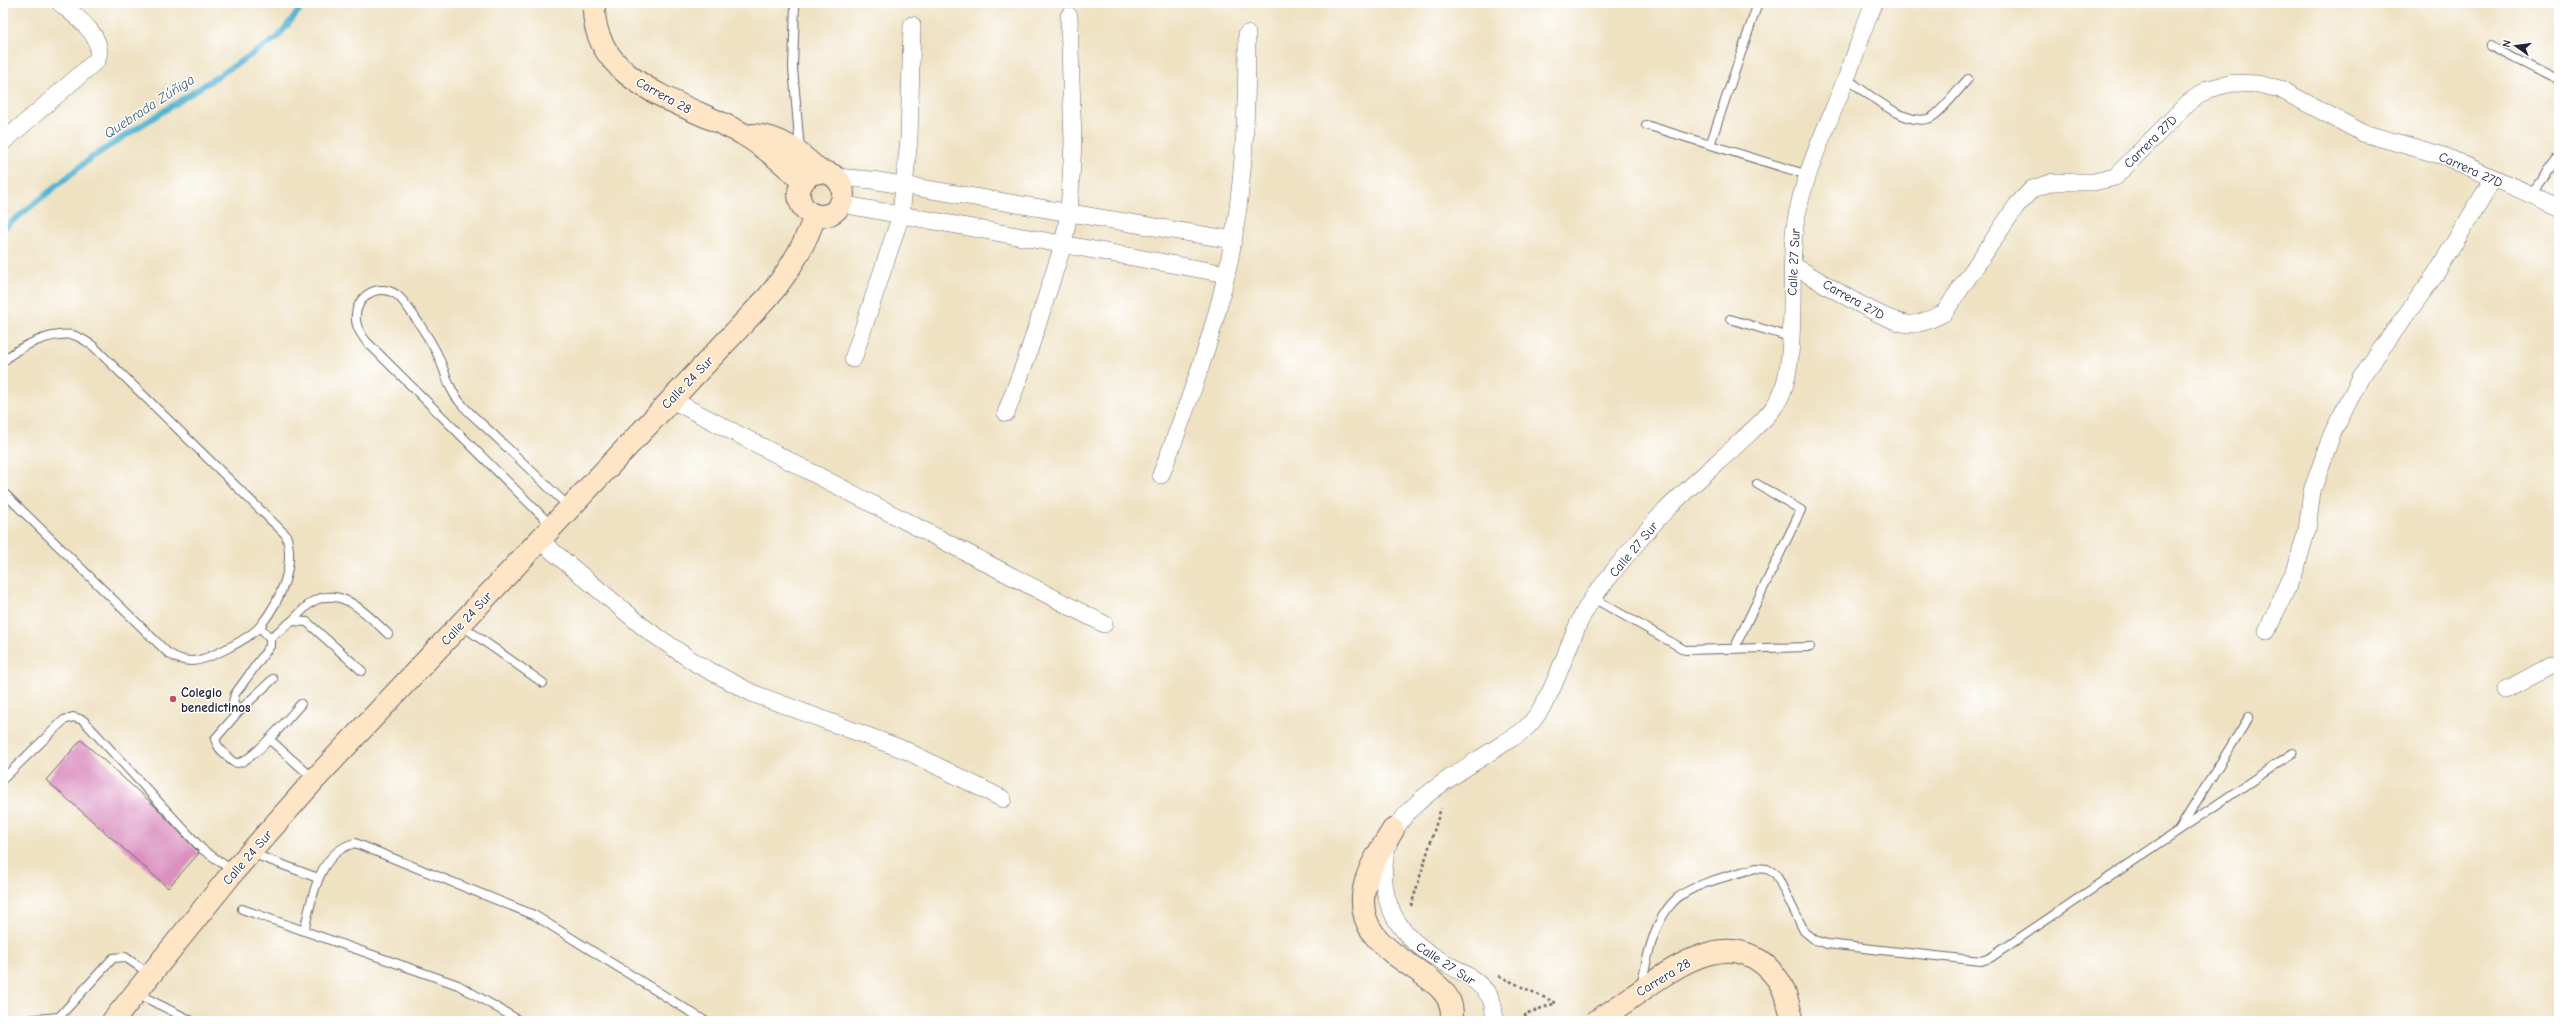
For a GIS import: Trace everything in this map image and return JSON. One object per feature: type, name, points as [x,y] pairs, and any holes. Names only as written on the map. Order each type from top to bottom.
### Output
[{"type":"street","name":"Carrera 28","points":[[594,3],[598,40],[611,58],[635,80],[661,96],[742,134],[779,160],[819,177]]},
{"type":"street","name":"Calle 27 Sur","points":[[1494,1021],[1491,999],[1483,988],[1462,972],[1423,950],[1408,938],[1394,918],[1386,898],[1384,878],[1386,853],[1393,830],[1405,814],[1425,796],[1526,728],[1539,712],[1571,638],[1593,598],[1664,513],[1765,418],[1780,398],[1786,373],[1790,337],[1792,265],[1795,225],[1808,175],[1874,3]]},
{"type":"street","points":[[3,142],[97,60],[99,54],[94,36],[71,7]]},
{"type":"street","points":[[1006,412],[1027,357],[1063,245],[1069,213],[1073,143],[1069,16]]},
{"type":"street","points":[[853,359],[901,214],[910,132],[912,25]]},
{"type":"street","points":[[1161,475],[1192,395],[1216,318],[1233,240],[1246,120],[1247,34]]},
{"type":"street","name":"Carrera 27D","points":[[1792,265],[1886,318],[1909,324],[1925,321],[1944,313],[2017,205],[2032,189],[2053,182],[2094,182],[2115,177],[2188,102],[2208,89],[2233,83],[2258,84],[2280,89],[2363,133],[2444,156],[2559,207]]},
{"type":"street","name":"Carrera 28","points":[[742,134],[772,138],[800,153],[819,177]]},
{"type":"street","points":[[819,177],[842,185],[843,195],[841,204],[830,215],[816,216],[809,213],[800,202],[798,195],[819,177],[904,186],[1233,240]]},
{"type":"street","points":[[2267,631],[2296,568],[2307,530],[2312,491],[2332,434],[2361,377],[2435,275],[2493,179]]},
{"type":"street","points":[[841,204],[1226,274]]},
{"type":"street","name":"Calle 24 Sur","points":[[113,1021],[250,852],[315,780],[788,273],[804,246],[816,216]]},
{"type":"street","points":[[670,400],[1104,624]]},
{"type":"street","points":[[546,533],[646,629],[697,664],[752,693],[905,750],[1003,799]]},
{"type":"street","points":[[2506,690],[2552,665],[2559,665]]},
{"type":"street","points":[[1393,830],[1366,881],[1363,896],[1365,915],[1376,936],[1388,952],[1441,986],[1449,1002],[1451,1021]]},
{"type":"street","name":"Carrera 28","points":[[1596,1021],[1683,962],[1710,953],[1736,951],[1757,958],[1779,982],[1793,1021]]},
{"type":"lane","points":[[795,3],[793,68],[800,153]]},
{"type":"lane","points":[[1710,145],[1758,3]]},
{"type":"lane","points":[[2490,46],[2559,81]]},
{"type":"lane","points":[[1846,78],[1906,118],[1920,122],[1934,116],[1968,79]]},
{"type":"lane","points":[[1646,125],[1808,175]]},
{"type":"lane","points":[[2530,195],[2559,156]]},
{"type":"lane","points":[[546,533],[366,341],[358,328],[357,314],[362,298],[371,290],[384,289],[397,295],[410,309],[436,351],[446,380],[459,401],[569,507]]},
{"type":"lane","points":[[1730,318],[1790,337]]},
{"type":"lane","points":[[3,362],[10,354],[54,335],[75,336],[92,345],[286,536],[291,551],[289,567],[278,598],[260,627],[226,650],[193,661],[179,660],[168,653],[3,492]]},
{"type":"lane","points":[[1734,649],[1801,510],[1757,484]]},
{"type":"lane","points":[[270,638],[292,621],[312,602],[329,595],[354,603],[388,634]]},
{"type":"lane","points":[[1593,598],[1685,650],[1810,648]]},
{"type":"lane","points":[[292,621],[306,622],[362,671]]},
{"type":"lane","points":[[460,625],[543,683]]},
{"type":"lane","points":[[239,711],[233,702],[235,694],[270,646],[270,638],[260,627]]},
{"type":"lane","points":[[273,679],[239,711],[216,739],[217,745],[232,762],[239,763],[246,760],[269,739],[301,704]]},
{"type":"lane","points":[[3,779],[64,720],[73,717],[83,720],[202,849],[234,871]]},
{"type":"lane","points":[[2178,831],[2249,717]]},
{"type":"lane","points":[[269,739],[315,780]]},
{"type":"lane","points":[[1640,990],[1652,944],[1664,913],[1674,900],[1691,890],[1756,868],[1767,869],[1776,874],[1804,931],[1815,940],[1827,944],[1981,961],[1990,958],[2293,753]]},
{"type":"lane","points":[[304,931],[318,878],[333,856],[345,845],[355,843],[534,915],[705,1021]]},
{"type":"lane","points":[[250,852],[318,878]]},
{"type":"lane","points":[[242,909],[458,985],[520,1021]]},
{"type":"lane","points":[[15,1021],[59,1017],[113,958],[125,957],[150,974]]},
{"type":"lane","points":[[135,993],[192,1021]]},
{"type":"path","points":[[1412,912],[1411,904],[1443,802]]},
{"type":"path","points":[[1526,1021],[1525,1014],[1556,1003],[1534,993]]},
{"type":"building","points":[[81,740],[157,808],[199,853],[168,888],[46,780]]},
{"type":"waterway","name":"Quebrada Zúñiga","points":[[3,229],[91,158],[277,38],[305,3]]},
{"type":"place","name":"Colegio benedictinos","points":[[173,699]]}]
